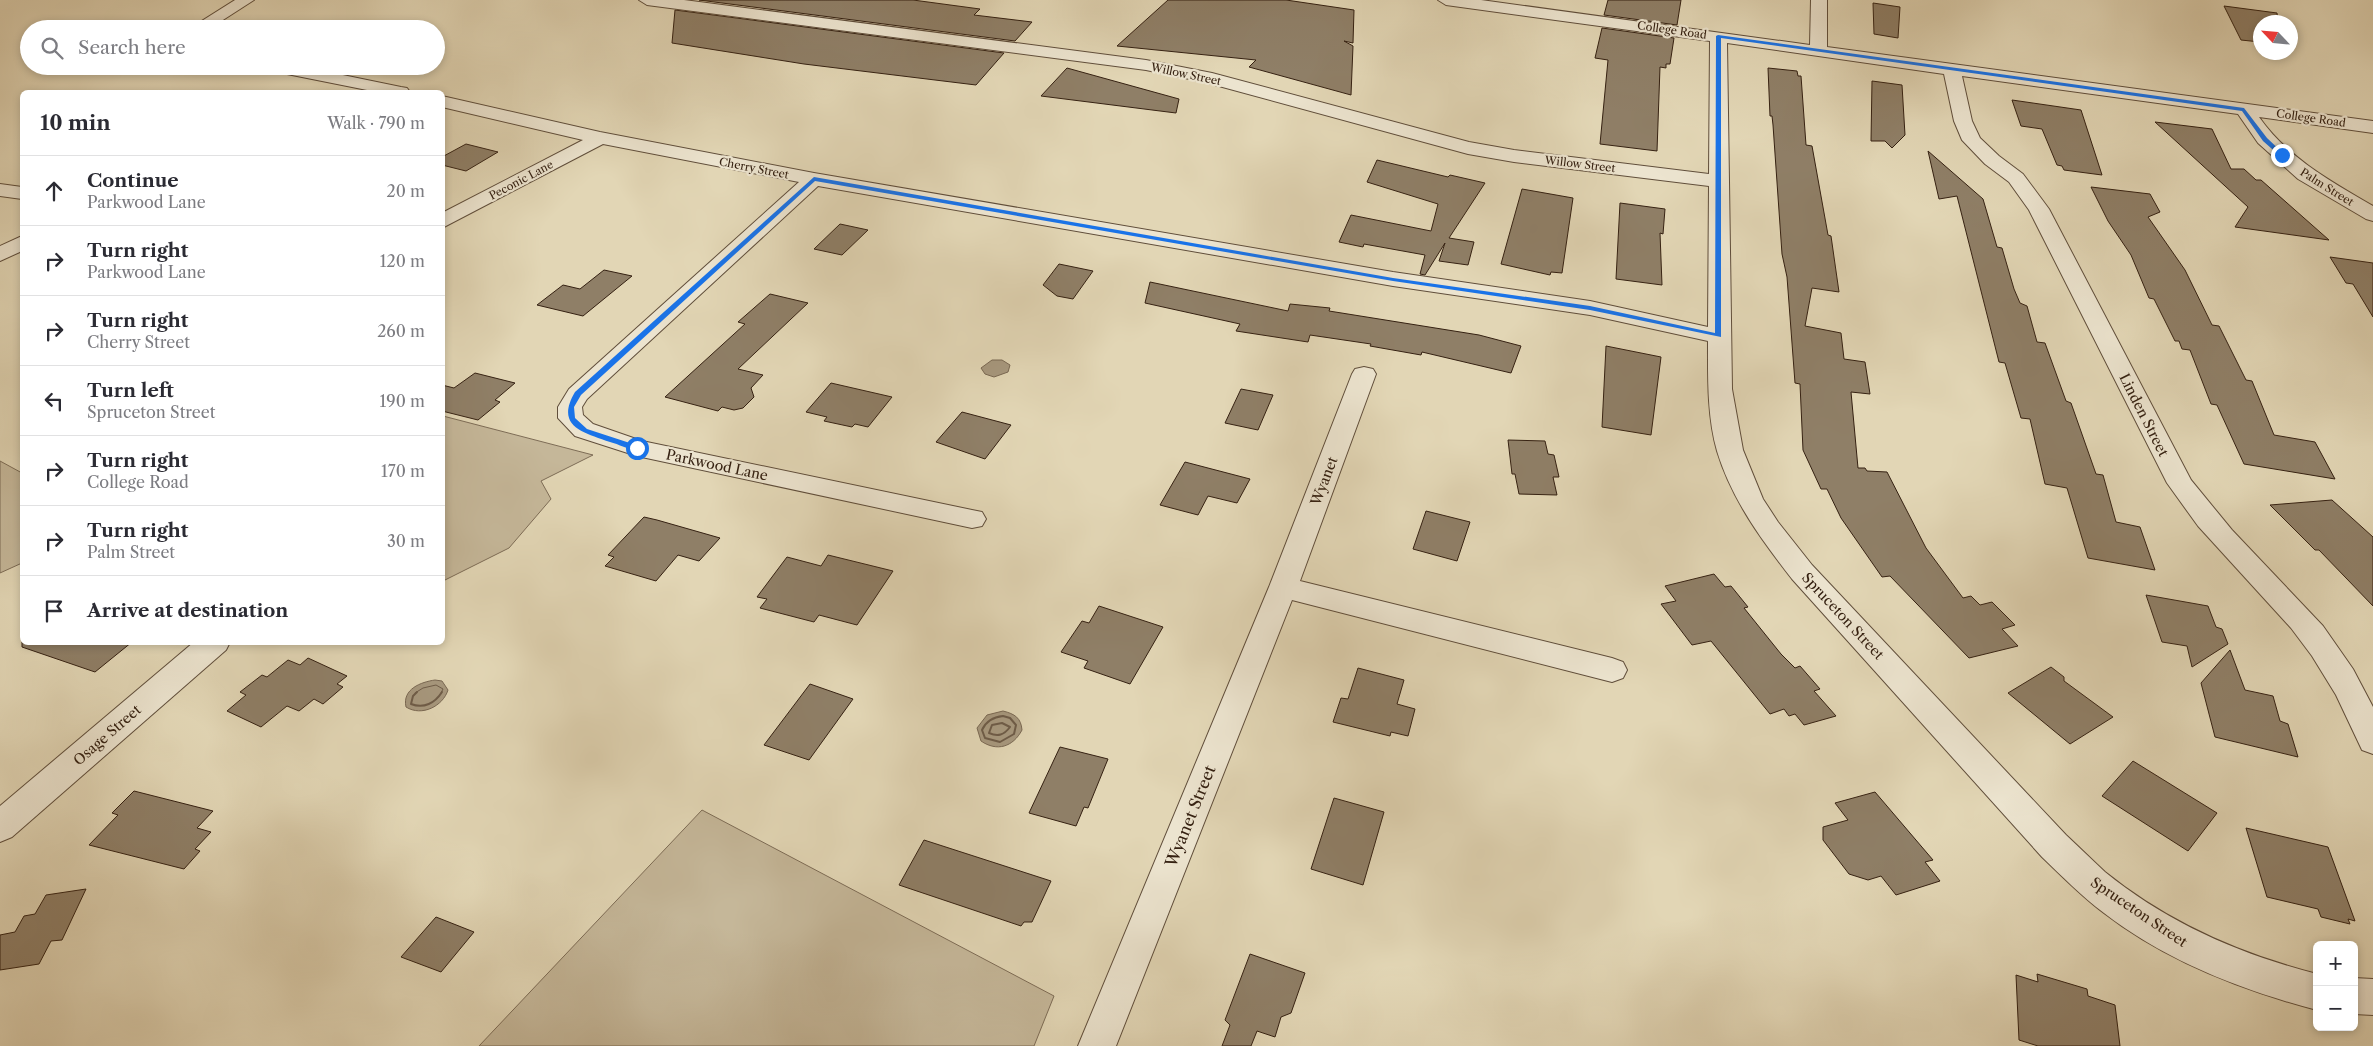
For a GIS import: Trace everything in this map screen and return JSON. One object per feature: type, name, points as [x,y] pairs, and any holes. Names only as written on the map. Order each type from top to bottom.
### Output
[{"type":"street","points":[[212,20],[246,0]]},
{"type":"street","name":"Willow Street","points":[[647,0],[1146,65],[1206,77],[1468,148],[1514,156],[1718,181]]},
{"type":"street","name":"College Road","points":[[1446,0],[2373,127]]},
{"type":"street","points":[[1818,50],[1819,0]]},
{"type":"street","name":"Spruceton Street","points":[[1718,36],[1718,336],[1720,389],[1730,450],[1750,499],[1768,529],[1802,572],[2054,846],[2093,883],[2136,914],[2198,951],[2276,983],[2313,991]]},
{"type":"street","name":"Linden Street","points":[[1952,70],[1963,121],[1972,140],[1992,160],[2016,178],[2039,209],[2180,483],[2198,510],[2301,621],[2326,652],[2350,689],[2373,741]]},
{"type":"street","points":[[317,75],[391,90]]},
{"type":"street","name":"Cherry Street","points":[[445,102],[600,138],[814,179],[1393,280],[1590,308],[1718,336]]},
{"type":"street","name":"Palm Street","points":[[2244,109],[2265,139],[2305,175],[2373,215]]},
{"type":"street","name":"Peconic Lane","points":[[445,220],[600,138]]},
{"type":"street","name":"Parkwood Lane","points":[[814,179],[578,394],[570,407],[571,418],[584,430],[637,448],[972,519]]},
{"type":"street","points":[[0,190],[20,193]]},
{"type":"street","points":[[0,255],[20,243]]},
{"type":"street","name":"Wyanet","points":[[1283,587],[1364,374]]},
{"type":"street","points":[[1283,587],[1612,670]]},
{"type":"street","name":"Wyanet Street","points":[[1097,1046],[1283,587]]},
{"type":"street","name":"Osage Street","points":[[0,827],[211,645]]},
{"type":"street","points":[[2358,996],[2373,997]]},
{"type":"shaded area","points":[[445,417],[593,455],[541,481],[551,499],[509,548],[445,580]]},
{"type":"shaded area","points":[[0,461],[20,472],[20,564],[0,573]]},
{"type":"shaded area","points":[[702,810],[1054,996],[1034,1046],[479,1046]]},
{"type":"water","points":[[992,360],[1002,360],[1010,365],[1008,372],[994,377],[985,374],[981,368]]},
{"type":"water","points":[[435,680],[442,681],[448,690],[442,701],[431,708],[419,711],[406,707],[407,695],[410,691],[419,685]]},
{"type":"water","points":[[1003,711],[1014,715],[1019,720],[1022,730],[1018,736],[1009,744],[999,747],[981,741],[977,728],[987,715]]},
{"type":"building","points":[[699,0],[913,0],[980,9],[974,15],[1032,22],[1015,41]]},
{"type":"building","points":[[1168,0],[1286,0],[1354,10],[1353,43],[1344,41],[1353,46],[1351,95],[1249,67],[1256,60],[1117,46]]},
{"type":"building","points":[[1608,0],[1681,0],[1677,25],[1604,15]]},
{"type":"building","points":[[1873,3],[1900,7],[1898,38],[1874,34]]},
{"type":"building","points":[[2224,6],[2277,13],[2277,15],[2253,15],[2253,41],[2241,40]]},
{"type":"building","points":[[675,10],[1004,53],[976,85],[804,64],[672,43]]},
{"type":"building","points":[[1602,28],[1674,38],[1670,64],[1666,64],[1666,68],[1660,67],[1657,151],[1600,144],[1608,60],[1595,58]]},
{"type":"building","points":[[1067,68],[1179,99],[1176,113],[1041,96]]},
{"type":"building","points":[[1768,68],[1797,71],[1798,76],[1801,76],[1806,145],[1812,146],[1828,235],[1831,236],[1839,292],[1812,288],[1805,326],[1841,333],[1844,359],[1865,362],[1870,394],[1851,392],[1858,468],[1865,468],[1867,471],[1887,472],[1926,548],[1963,598],[1971,596],[1980,605],[1992,602],[2015,625],[2002,629],[2018,646],[1969,658],[1890,576],[1882,577],[1841,518],[1827,489],[1821,489],[1803,450],[1800,384],[1795,383],[1787,277],[1782,254],[1773,125],[1772,116],[1770,116]]},
{"type":"building","points":[[1872,81],[1902,85],[1905,135],[1892,148],[1885,141],[1871,141]]},
{"type":"building","points":[[2012,100],[2081,110],[2102,175],[2064,170],[2062,166],[2057,165],[2042,129],[2021,126]]},
{"type":"building","points":[[2155,122],[2212,129],[2231,169],[2244,169],[2256,180],[2261,180],[2329,240],[2235,227],[2248,207]]},
{"type":"building","points":[[466,144],[498,152],[466,171],[445,166],[445,155]]},
{"type":"building","points":[[1928,151],[1983,199],[1997,247],[2002,248],[2020,303],[2027,306],[2037,342],[2045,343],[2066,401],[2071,403],[2096,474],[2103,475],[2116,522],[2140,527],[2155,570],[2088,558],[2067,488],[2045,484],[2030,419],[2021,418],[2005,363],[1999,362],[1957,196],[1939,199]]},
{"type":"building","points":[[1377,160],[1448,177],[1450,175],[1485,183],[1449,238],[1474,242],[1468,265],[1439,261],[1445,243],[1425,275],[1420,274],[1425,255],[1364,244],[1363,247],[1339,242],[1351,215],[1431,231],[1438,204],[1367,182]]},
{"type":"building","points":[[2091,187],[2150,194],[2160,212],[2148,217],[2185,270],[2212,325],[2219,326],[2246,380],[2252,381],[2274,435],[2315,442],[2335,479],[2244,464],[2217,405],[2211,404],[2190,350],[2182,349],[2179,341],[2175,341],[2154,299],[2149,298],[2131,255],[2108,221]]},
{"type":"building","points":[[1522,189],[1573,198],[1562,273],[1551,272],[1550,275],[1501,264]]},
{"type":"building","points":[[1620,203],[1665,209],[1663,234],[1660,233],[1662,285],[1616,279]]},
{"type":"building","points":[[840,224],[868,230],[842,255],[814,249]]},
{"type":"building","points":[[2330,257],[2373,263],[2373,317],[2353,284],[2346,283]]},
{"type":"building","points":[[1059,264],[1093,271],[1073,299],[1057,296],[1043,285]]},
{"type":"building","points":[[604,270],[632,276],[583,316],[537,305],[563,285],[580,289]]},
{"type":"building","points":[[1150,282],[1288,311],[1290,304],[1330,308],[1329,311],[1479,335],[1521,346],[1511,373],[1422,352],[1421,355],[1370,346],[1371,344],[1310,335],[1308,342],[1236,331],[1240,324],[1145,303]]},
{"type":"building","points":[[770,294],[808,303],[738,369],[763,375],[751,388],[754,397],[743,408],[734,410],[722,407],[718,411],[665,397],[745,324],[738,322]]},
{"type":"building","points":[[1606,346],[1661,357],[1651,435],[1602,427]]},
{"type":"building","points":[[475,373],[515,383],[495,400],[500,402],[478,420],[445,412],[445,386],[454,388]]},
{"type":"building","points":[[831,383],[892,397],[868,427],[855,424],[852,427],[824,421],[827,417],[806,412]]},
{"type":"building","points":[[1241,389],[1273,395],[1258,430],[1225,423]]},
{"type":"building","points":[[962,412],[1011,425],[985,459],[936,442]]},
{"type":"building","points":[[1508,440],[1545,441],[1548,454],[1554,455],[1559,477],[1553,477],[1557,495],[1519,494],[1515,474],[1512,474]]},
{"type":"building","points":[[1185,462],[1250,479],[1237,503],[1208,496],[1198,515],[1160,505]]},
{"type":"building","points":[[2332,500],[2373,537],[2373,606],[2319,550],[2315,550],[2270,505]]},
{"type":"building","points":[[1426,511],[1470,522],[1457,561],[1413,549]]},
{"type":"building","points":[[644,517],[720,538],[699,561],[678,555],[656,581],[605,566],[614,557],[608,555]]},
{"type":"building","points":[[828,555],[893,571],[857,625],[819,615],[814,622],[760,608],[767,599],[757,597],[787,557],[821,566]]},
{"type":"building","points":[[1714,574],[1725,587],[1731,586],[1748,607],[1744,608],[1781,654],[1795,668],[1800,666],[1820,689],[1814,691],[1836,716],[1804,725],[1795,714],[1789,716],[1784,709],[1770,714],[1711,641],[1692,645],[1661,604],[1676,601],[1665,586]]},
{"type":"building","points":[[2146,595],[2208,606],[2216,627],[2222,629],[2228,644],[2192,667],[2187,646],[2162,642]]},
{"type":"building","points":[[1099,606],[1163,627],[1130,684],[1084,668],[1088,661],[1061,652],[1082,621],[1089,623]]},
{"type":"building","points":[[22,645],[128,645],[95,672],[22,647]]},
{"type":"building","points":[[2230,650],[2245,690],[2273,696],[2280,721],[2288,724],[2298,757],[2215,737],[2201,683]]},
{"type":"building","points":[[308,658],[347,676],[337,684],[343,687],[323,704],[314,699],[299,711],[287,706],[261,727],[227,711],[246,695],[240,692],[262,675],[267,677],[288,660],[300,665]]},
{"type":"building","points":[[2051,667],[2064,677],[2064,681],[2113,717],[2070,744],[2008,693]]},
{"type":"building","points":[[1358,668],[1404,680],[1397,704],[1415,709],[1408,736],[1391,732],[1390,736],[1333,722],[1341,698],[1348,699]]},
{"type":"building","points":[[810,684],[853,699],[809,760],[764,745]]},
{"type":"building","points":[[1060,747],[1108,759],[1088,808],[1084,807],[1076,826],[1029,813]]},
{"type":"building","points":[[2133,761],[2217,813],[2188,851],[2102,796]]},
{"type":"building","points":[[134,791],[213,811],[197,828],[211,832],[195,849],[200,851],[184,869],[89,845],[118,815],[112,813]]},
{"type":"building","points":[[1875,792],[1933,860],[1925,862],[1940,881],[1896,895],[1881,876],[1868,880],[1849,874],[1823,840],[1823,827],[1848,820],[1835,803]]},
{"type":"building","points":[[1334,798],[1384,812],[1363,885],[1311,869]]},
{"type":"building","points":[[2246,828],[2328,847],[2355,921],[2348,919],[2350,924],[2321,917],[2318,909],[2267,897]]},
{"type":"building","points":[[924,840],[1051,881],[1032,922],[1024,922],[1021,926],[899,885]]},
{"type":"building","points":[[86,889],[62,940],[51,941],[39,964],[0,970],[0,935],[15,932],[24,916],[35,914],[46,895]]},
{"type":"building","points":[[436,917],[474,932],[441,972],[401,957]]},
{"type":"building","points":[[1250,954],[1305,973],[1291,1013],[1281,1017],[1275,1037],[1257,1031],[1251,1046],[1222,1046],[1230,1025],[1225,1020]]},
{"type":"building","points":[[2037,974],[2087,989],[2088,996],[2115,1005],[2120,1046],[2038,1046],[2019,1040],[2016,975],[2038,982]]},
{"type":"route","points":[[637,448],[584,430],[571,418],[570,407],[578,394],[814,179],[1393,280],[1590,308],[1718,336],[1718,36],[1906,64],[2244,109],[2265,139],[2282,155]]}]
